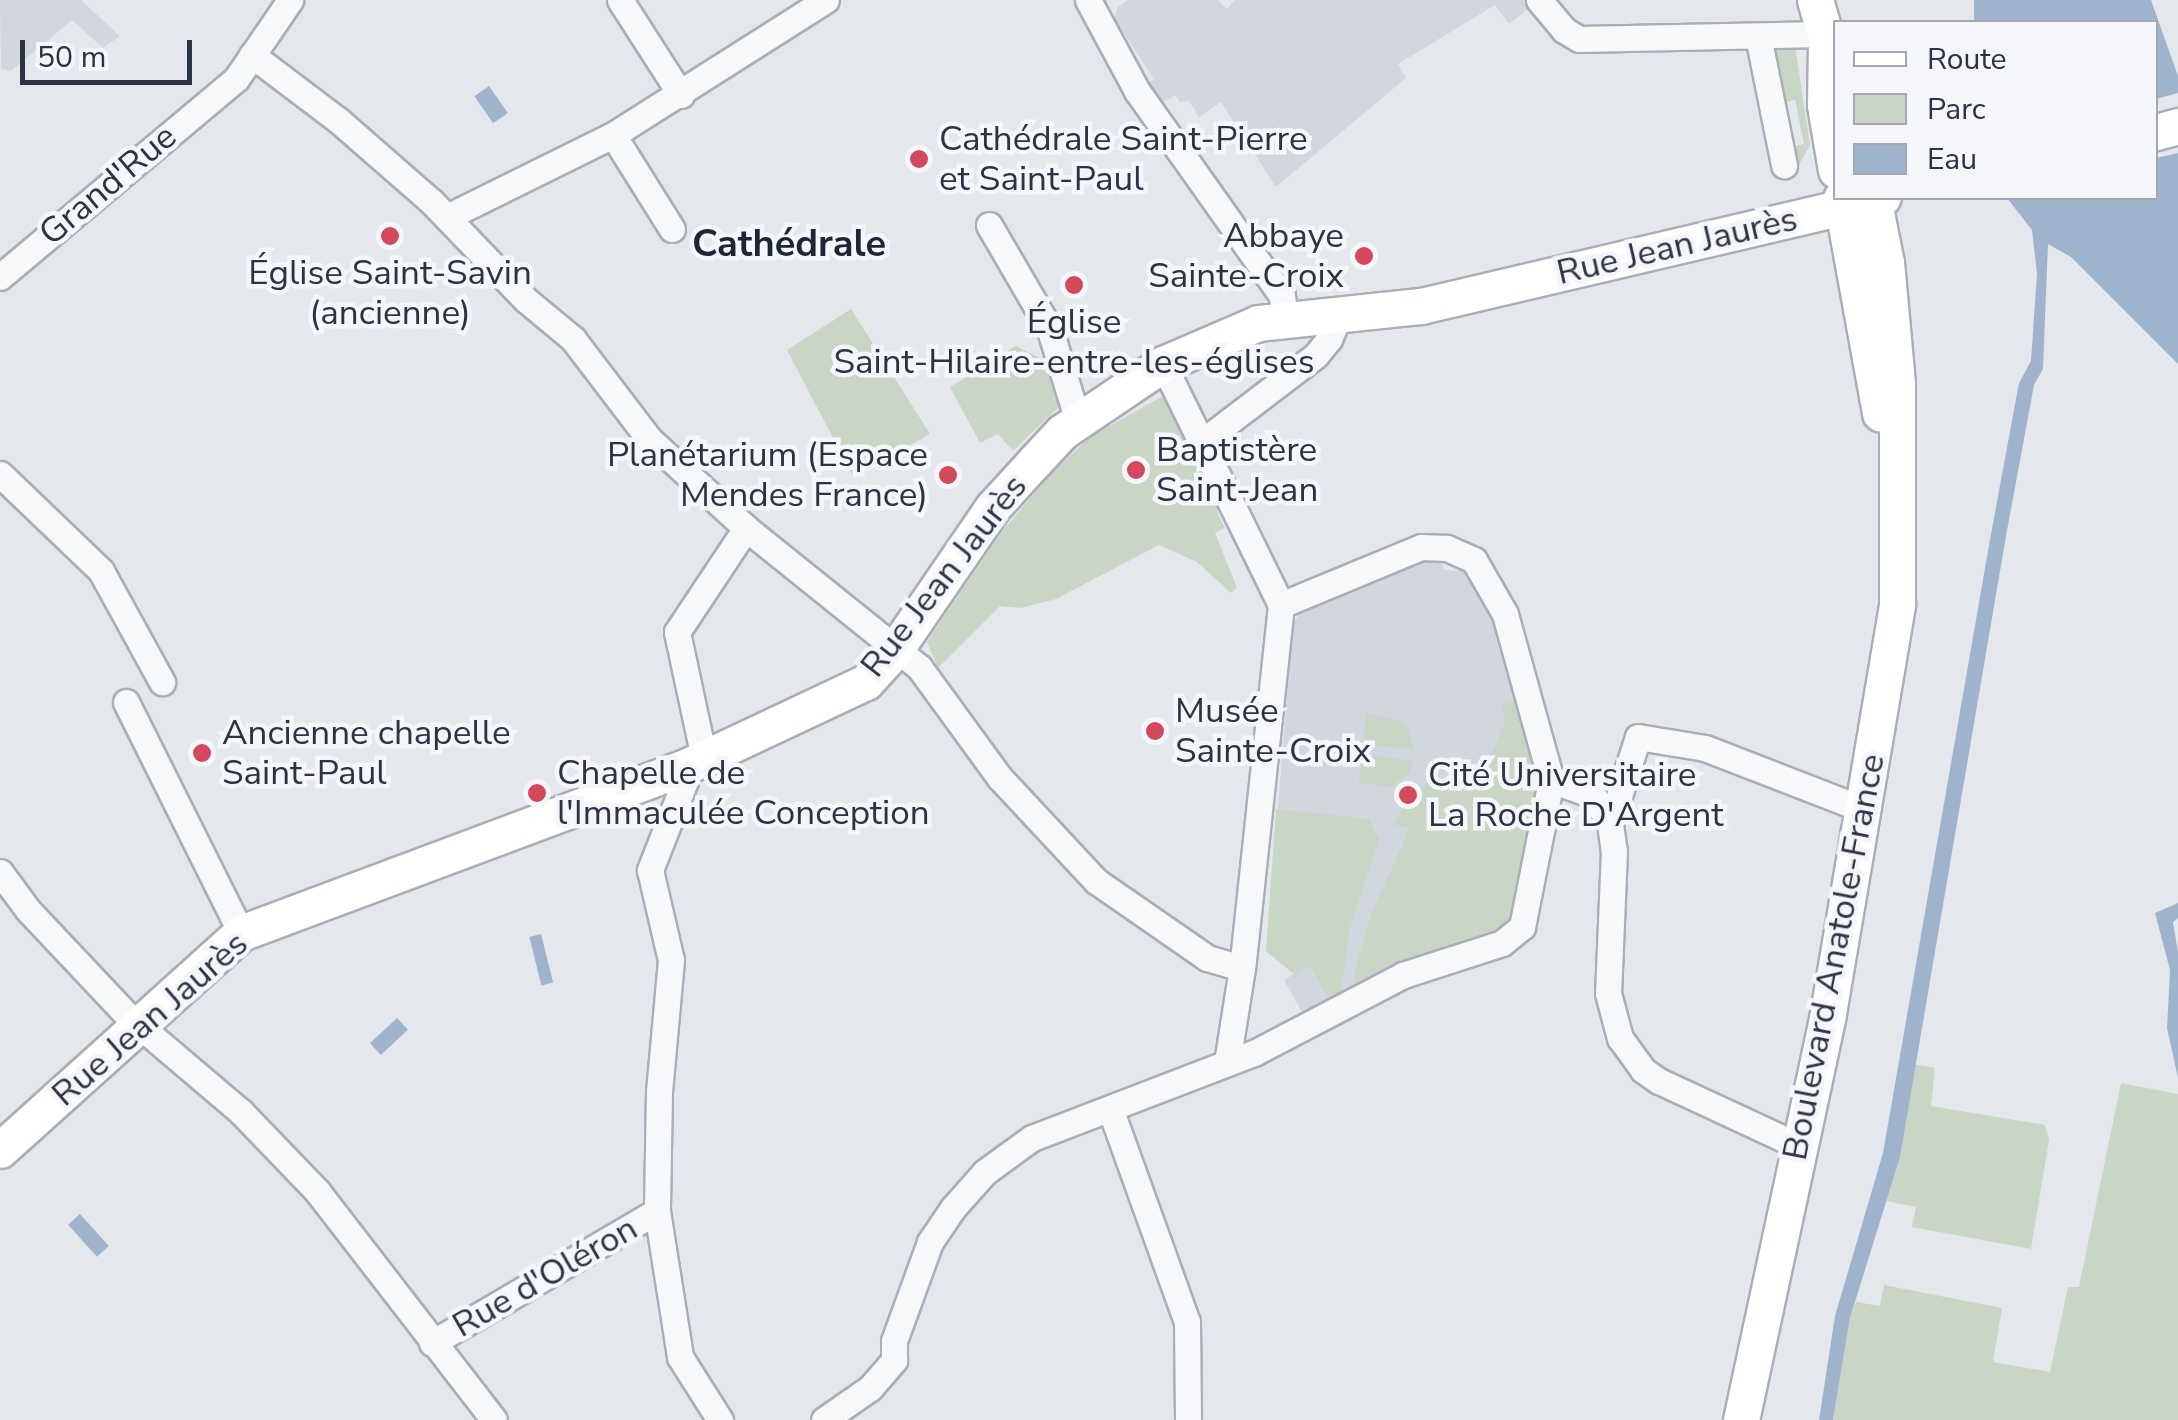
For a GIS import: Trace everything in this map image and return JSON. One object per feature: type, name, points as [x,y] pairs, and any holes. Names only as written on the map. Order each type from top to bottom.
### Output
[{"type":"street","name":"Grand'Rue","points":[[0,277],[236,79],[290,0]]},
{"type":"street","points":[[620,0],[681,95]]},
{"type":"street","points":[[447,218],[613,135],[826,0]]},
{"type":"street","points":[[1539,0],[1564,30],[1579,39],[1758,36],[1828,48]]},
{"type":"street","points":[[1815,0],[1828,48],[1826,105],[1833,150]]},
{"type":"street","points":[[1098,4],[1137,91],[1282,296],[1285,318]]},
{"type":"street","points":[[1758,36],[1784,165]]},
{"type":"street","points":[[252,55],[383,157],[447,218],[526,300],[573,339],[638,428],[746,528],[919,667],[1000,778],[1096,881],[1207,958],[1242,968]]},
{"type":"street","points":[[613,135],[672,229]]},
{"type":"street","name":"Rue Jean Jaurès","points":[[0,1150],[241,932],[693,763],[866,682],[895,650],[993,507],[1078,421],[1163,364],[1244,327],[1341,311],[1421,306],[1862,200]]},
{"type":"street","name":"Boulevard Anatole-France","points":[[1741,1420],[1865,810],[1897,604],[1898,490],[1862,200]]},
{"type":"street","points":[[989,225],[1050,330],[1078,421]]},
{"type":"street","points":[[1202,442],[1316,354],[1330,339],[1341,311]]},
{"type":"street","points":[[1163,364],[1281,605],[1242,968],[1227,1063]]},
{"type":"street","points":[[0,474],[101,571],[162,682]]},
{"type":"street","points":[[720,1420],[680,1356],[657,1211],[659,1092],[670,960],[650,870],[693,763],[677,632],[746,528]]},
{"type":"street","points":[[824,1420],[870,1388],[894,1360],[894,1341],[930,1242],[985,1172],[1032,1138],[1111,1111],[1227,1063],[1306,1028],[1404,975],[1515,937],[1524,920],[1551,780],[1503,607],[1467,554],[1421,547],[1281,605]]},
{"type":"street","points":[[126,702],[241,932]]},
{"type":"street","points":[[1610,824],[1638,738],[1705,748],[1865,810]]},
{"type":"street","points":[[1551,780],[1593,795],[1610,824],[1614,851],[1608,993],[1620,1038],[1644,1070],[1658,1081],[1799,1146]]},
{"type":"street","points":[[0,872],[77,965],[137,1025],[241,1112],[317,1191],[494,1420]]},
{"type":"street","points":[[1111,1111],[1187,1322],[1188,1420]]},
{"type":"street","name":"Rue d'Oléron","points":[[432,1343],[657,1211]]},
{"type":"shaded area","points":[[0,0],[81,0],[120,36],[103,48],[72,20],[11,71],[1,69]]},
{"type":"shaded area","points":[[1128,0],[1218,0],[1227,9],[1235,0],[1527,0],[1532,6],[1509,24],[1495,5],[1398,64],[1406,78],[1276,187],[1221,102],[1199,117],[1189,101],[1180,102],[1175,95],[1157,106],[1143,87],[1154,79],[1114,18],[1118,7]]},
{"type":"shaded area","name":"Cité Universitaire La Roche D'Argent","points":[[1420,553],[1442,556],[1443,570],[1459,571],[1464,564],[1491,607],[1541,781],[1520,908],[1304,1016],[1284,980],[1294,974],[1266,951],[1293,623],[1305,607]]},
{"type":"green space","points":[[1795,46],[1810,145],[1799,165],[1791,166],[1787,148],[1804,144],[1795,100],[1777,104],[1772,47]]},
{"type":"green space","points":[[851,309],[930,434],[853,476],[787,350]]},
{"type":"green space","points":[[1016,346],[1054,365],[1065,401],[1013,451],[998,434],[980,443],[950,387]]},
{"type":"green space","points":[[1161,397],[1167,399],[1220,500],[1217,512],[1225,528],[1215,533],[1237,588],[1231,593],[1197,562],[1159,545],[1056,599],[1021,608],[1000,606],[938,668],[927,642],[1003,530],[1059,465],[1092,436]]},
{"type":"green space","points":[[1519,700],[1541,781],[1520,908],[1506,932],[1355,988],[1355,970],[1371,914],[1410,828],[1394,825],[1400,812],[1429,779],[1451,785],[1488,762],[1505,722],[1501,705]]},
{"type":"green space","points":[[1366,713],[1406,723],[1414,749],[1363,744]]},
{"type":"green space","points":[[1362,754],[1412,761],[1410,772],[1393,787],[1359,783]]},
{"type":"green space","points":[[1276,809],[1369,819],[1379,839],[1350,928],[1340,997],[1330,1002],[1310,966],[1294,974],[1266,951]]},
{"type":"green space","points":[[1914,1064],[1935,1068],[1931,1106],[2045,1125],[2049,1140],[2031,1249],[1912,1227],[1916,1207],[1886,1201],[1900,1157]]},
{"type":"green space","points":[[2121,1083],[2178,1094],[2178,1420],[1833,1420],[1856,1302],[1880,1306],[1884,1285],[2002,1308],[1993,1362],[2050,1372],[2068,1287],[2079,1287]]},
{"type":"water","points":[[1974,0],[2151,0],[2178,76],[2178,364],[2071,257],[2048,244],[2043,369],[2034,385],[2006,536],[1900,1157],[1850,1318],[1833,1420],[1819,1420],[1835,1316],[1883,1153],[2019,383],[2031,361],[2037,274],[2032,230],[2009,200],[2158,200],[2158,20],[1974,20]]},
{"type":"water","points":[[489,86],[508,113],[493,123],[474,96]]},
{"type":"water","points":[[2178,903],[2178,918],[2173,922],[2178,952],[2178,1078],[2167,1028],[2170,970],[2155,913]]},
{"type":"water","points":[[541,934],[553,983],[541,985],[529,937]]},
{"type":"water","points":[[397,1018],[408,1030],[381,1055],[370,1043]]},
{"type":"water","points":[[80,1214],[109,1246],[97,1257],[68,1225]]},
{"type":"pier","points":[[2178,93],[2178,153],[2158,158],[2158,98]]},
{"type":"place","name":"Cathédrale Saint-Pierre et Saint-Paul","points":[[919,159]]},
{"type":"place","name":"Église Saint-Savin (ancienne)","points":[[390,236]]},
{"type":"place","name":"Abbaye Sainte-Croix","points":[[1364,256]]},
{"type":"place","name":"Église Saint-Hilaire-entre-les-églises","points":[[1074,285]]},
{"type":"place","name":"Baptistère Saint-Jean","points":[[1136,470]]},
{"type":"place","name":"Planétarium (Espace Mendes France)","points":[[948,475]]},
{"type":"place","name":"Musée Sainte-Croix","points":[[1155,731]]},
{"type":"place","name":"Ancienne chapelle Saint-Paul","points":[[202,753]]},
{"type":"place","name":"Chapelle de l'Immaculée Conception","points":[[537,793]]},
{"type":"place","name":"Cité Universitaire La Roche D'Argent","points":[[1408,795]]},
{"type":"district","name":"Cathédrale","points":[[789,244]]}]
